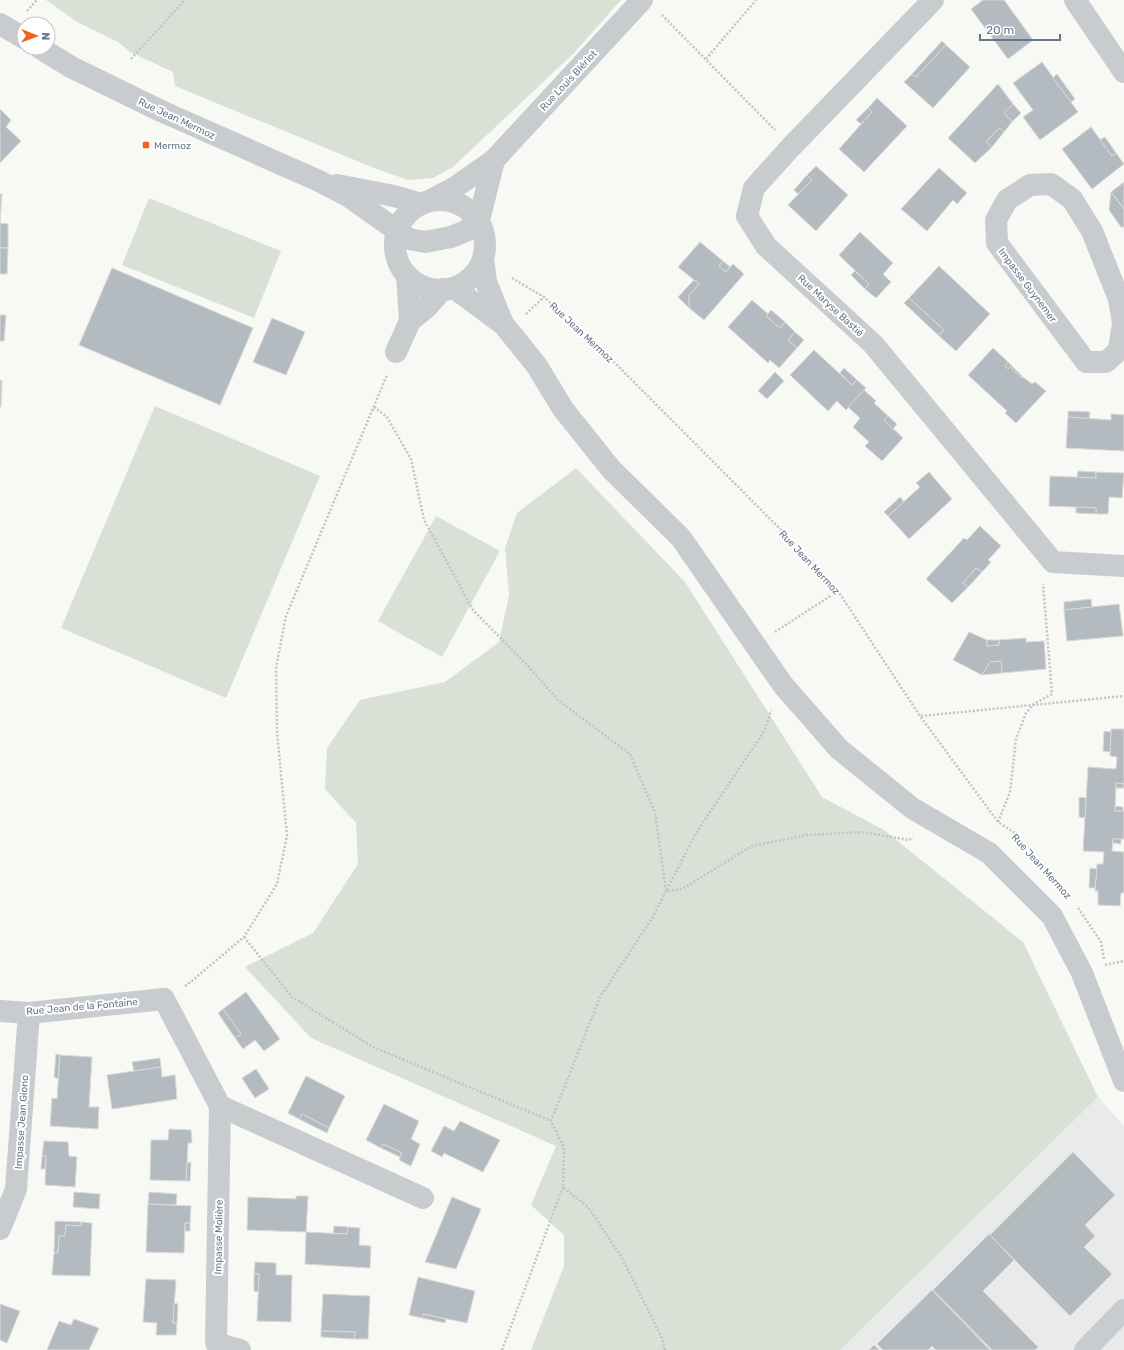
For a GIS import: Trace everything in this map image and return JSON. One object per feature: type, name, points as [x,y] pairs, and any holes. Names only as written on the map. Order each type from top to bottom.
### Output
[{"type":"street","name":"Rue Maryse Bastié","points":[[933,0],[791,147],[754,188],[747,216],[766,246],[873,344],[1053,562]]},
{"type":"street","points":[[1075,0],[1124,72]]},
{"type":"street","name":"Rue Louis Blériot","points":[[397,232],[404,217],[416,206],[427,202],[457,186],[494,160],[650,5]]},
{"type":"street","points":[[0,24],[16,33]]},
{"type":"street","name":"Rue Jean Mermoz","points":[[53,56],[71,67],[161,111],[318,181],[348,196],[409,239],[425,242],[451,237],[466,231],[479,220],[470,210],[458,203],[445,199],[427,202],[318,181]]},
{"type":"street","name":"Rue Louis Blériot","points":[[479,220],[494,160]]},
{"type":"street","name":"Impasse Guynemer","points":[[1051,184],[1072,199],[1092,231],[1122,298],[1122,323],[1119,350],[1106,362],[1086,362],[997,243],[996,220],[1007,200],[1030,186],[1051,184]]},
{"type":"street","points":[[479,220],[484,233],[485,246],[483,259],[486,282],[504,325],[537,366],[563,409],[611,469],[681,538],[783,685],[839,750],[912,808],[989,853],[1052,916],[1082,973],[1124,1081]]},
{"type":"street","points":[[397,232],[395,245],[397,258],[407,275],[412,280],[423,286],[439,290],[448,289],[468,281],[477,271],[483,259]]},
{"type":"street","points":[[407,275],[410,321]]},
{"type":"street","points":[[396,352],[410,321],[448,289]]},
{"type":"street","points":[[448,289],[504,325]]},
{"type":"street","points":[[1053,562],[1124,566]]},
{"type":"street","name":"Rue Jean de la Fontaine","points":[[0,1011],[29,1013],[164,998]]},
{"type":"street","name":"Impasse Molière","points":[[164,998],[220,1106],[216,1343],[240,1350]]},
{"type":"street","name":"Impasse Jean Giono","points":[[0,1229],[16,1189],[29,1013]]},
{"type":"street","points":[[220,1106],[423,1198]]},
{"type":"street","points":[[1085,1350],[1124,1310]]},
{"type":"path","points":[[28,11],[37,0]]},
{"type":"path","points":[[130,59],[184,0]]},
{"type":"path","points":[[706,59],[756,0]]},
{"type":"path","points":[[650,5],[706,59],[791,147]]},
{"type":"path","name":"Rue Jean Mermoz","points":[[510,277],[544,297],[607,355],[803,552],[838,591],[920,716],[998,822],[1015,833],[1067,894]]},
{"type":"path","points":[[164,998],[193,980],[244,937],[277,884],[287,836],[277,732],[276,668],[286,616],[396,352]]},
{"type":"path","points":[[374,407],[387,416],[411,459],[424,520],[473,610],[529,667],[558,700],[630,754],[655,813],[666,891]]},
{"type":"path","points":[[998,822],[1010,792],[1016,739],[1026,713],[1034,704],[1052,694],[1043,585],[1053,562]]},
{"type":"path","points":[[755,645],[838,591]]},
{"type":"path","points":[[551,1121],[600,996],[653,917],[696,833],[765,730],[776,692],[783,685]]},
{"type":"path","points":[[920,716],[1124,696]]},
{"type":"path","points":[[666,891],[682,888],[752,846],[766,843],[807,835],[862,832],[909,840],[921,832],[925,815]]},
{"type":"path","name":"Rue Jean Mermoz","points":[[1076,906],[1101,942],[1106,965]]},
{"type":"path","points":[[244,937],[292,997],[373,1047],[551,1121],[564,1148],[563,1187],[502,1350]]},
{"type":"path","points":[[563,1187],[588,1207],[621,1256],[662,1338],[665,1350]]},
{"type":"shaded area","points":[[46,0],[621,0],[575,52],[453,167],[433,178],[408,180],[374,168],[175,86],[173,72],[130,52],[118,42],[77,22]]},
{"type":"shaded area","points":[[149,198],[281,251],[254,318],[122,265]]},
{"type":"shaded area","points":[[155,406],[320,476],[226,698],[61,628]]},
{"type":"shaded area","points":[[576,468],[685,582],[822,797],[884,830],[1023,942],[1098,1097],[840,1350],[531,1350],[564,1266],[564,1235],[531,1205],[556,1146],[311,1038],[245,967],[313,933],[358,864],[356,823],[325,789],[327,748],[360,700],[445,682],[499,642],[509,595],[505,548],[517,513]]},
{"type":"shaded area","points":[[436,516],[500,551],[442,657],[378,621]]},
{"type":"shaded area","points":[[1098,1097],[1124,1126],[1124,1350],[840,1350]]},
{"type":"building","points":[[983,0],[1004,0],[1033,40],[1008,59],[971,9]]},
{"type":"building","points":[[942,41],[946,45],[916,77],[912,74]]},
{"type":"building","points":[[946,45],[970,67],[933,108],[904,82],[912,74],[916,77]]},
{"type":"building","points":[[1042,62],[1078,112],[1040,140],[1023,117],[1033,110],[1013,83]]},
{"type":"building","points":[[1057,74],[1075,99],[1071,102],[1053,78]]},
{"type":"building","points":[[998,84],[1013,104],[1004,113],[1012,122],[1004,132],[999,128],[986,142],[992,147],[975,163],[948,138]]},
{"type":"building","points":[[877,98],[907,126],[864,172],[839,149],[872,112],[868,108]]},
{"type":"building","points":[[1013,104],[1021,113],[1012,122],[1004,113]]},
{"type":"building","points":[[868,108],[872,112],[861,124],[856,120]]},
{"type":"building","points":[[0,109],[11,120],[6,127],[21,141],[0,163]]},
{"type":"building","points":[[1091,127],[1112,156],[1116,153],[1124,164],[1092,189],[1062,149]]},
{"type":"building","points":[[999,128],[1004,132],[992,147],[986,142]]},
{"type":"building","points":[[1105,137],[1116,153],[1112,156],[1100,140]]},
{"type":"building","points":[[816,166],[848,195],[816,231],[788,205],[812,180],[807,175]]},
{"type":"building","points":[[939,168],[967,193],[957,204],[953,200],[927,231],[901,209]]},
{"type":"building","points":[[807,175],[812,180],[798,194],[794,190]]},
{"type":"building","points":[[1124,182],[1124,209],[1111,192]]},
{"type":"building","points":[[1111,192],[1124,209],[1124,227],[1121,227],[1109,210]]},
{"type":"building","points":[[0,194],[2,194],[0,223]]},
{"type":"building","points":[[0,223],[8,224],[8,248],[0,248]]},
{"type":"building","points":[[860,232],[893,263],[883,274],[891,282],[876,298],[865,289],[869,284],[839,255]]},
{"type":"building","points":[[700,242],[723,261],[719,266],[726,272],[733,264],[744,274],[704,320],[689,308],[689,295],[699,284],[678,267]]},
{"type":"building","points":[[0,248],[8,248],[7,274],[0,274]]},
{"type":"building","points":[[723,261],[730,267],[726,272],[719,266]]},
{"type":"building","points":[[939,266],[990,314],[956,351],[938,335],[944,330],[909,298]]},
{"type":"building","points":[[112,268],[253,328],[220,405],[79,345]]},
{"type":"building","points":[[855,271],[869,284],[865,289],[851,275]]},
{"type":"building","points":[[694,280],[699,284],[689,295],[689,308],[678,297]]},
{"type":"building","points":[[909,298],[944,330],[938,335],[904,303]]},
{"type":"building","points":[[752,300],[768,314],[766,316],[780,328],[785,322],[795,332],[788,340],[797,348],[779,368],[770,360],[768,363],[728,327]]},
{"type":"building","points":[[771,310],[785,322],[780,328],[766,316]]},
{"type":"building","points":[[0,315],[6,315],[4,341],[0,341]]},
{"type":"building","points":[[272,318],[305,332],[286,375],[253,362]]},
{"type":"building","points":[[795,332],[804,340],[797,348],[788,340]]},
{"type":"building","points":[[993,348],[1008,362],[1005,366],[1008,369],[1010,367],[1022,378],[1023,377],[1032,384],[1035,382],[1046,391],[1016,423],[1005,413],[1007,411],[968,375]]},
{"type":"building","points":[[814,350],[852,385],[857,380],[866,388],[846,410],[837,401],[828,411],[790,375]]},
{"type":"building","points":[[1008,362],[1023,377],[1022,378],[1010,367],[1008,369],[1005,366]]},
{"type":"building","points":[[844,368],[857,380],[852,385],[840,373]]},
{"type":"building","points":[[775,372],[784,381],[767,399],[758,391]]},
{"type":"building","points":[[0,380],[2,381],[1,407],[0,407]]},
{"type":"building","points":[[864,390],[876,401],[874,403],[888,416],[884,420],[903,438],[882,461],[865,446],[869,442],[853,427],[860,418],[848,407]]},
{"type":"building","points":[[1068,411],[1090,412],[1089,419],[1068,417]]},
{"type":"building","points":[[1111,414],[1124,415],[1124,451],[1066,448],[1068,417],[1111,420]]},
{"type":"building","points":[[888,416],[897,424],[893,429],[884,420]]},
{"type":"building","points":[[1078,471],[1096,472],[1096,478],[1077,477]]},
{"type":"building","points":[[929,472],[952,499],[909,539],[888,516],[920,487],[916,483]]},
{"type":"building","points":[[1096,472],[1124,473],[1122,498],[1109,497],[1108,514],[1096,514],[1096,508],[1049,506],[1050,476],[1096,478]]},
{"type":"building","points":[[900,497],[904,502],[888,516],[884,512]]},
{"type":"building","points":[[1076,507],[1096,508],[1096,514],[1076,513]]},
{"type":"building","points":[[980,526],[1001,546],[988,560],[991,562],[982,572],[976,568],[963,583],[968,587],[952,603],[926,579],[964,538],[967,540]]},
{"type":"building","points":[[976,568],[982,572],[968,587],[963,583]]},
{"type":"building","points":[[1091,599],[1092,607],[1064,610],[1064,602]]},
{"type":"building","points":[[1119,604],[1123,636],[1067,641],[1064,610]]},
{"type":"building","points":[[969,632],[987,640],[987,646],[999,645],[999,640],[1026,638],[1026,642],[1044,641],[1046,669],[1002,673],[1001,661],[990,662],[982,675],[953,660]]},
{"type":"building","points":[[987,640],[999,640],[999,645],[987,646]]},
{"type":"building","points":[[1001,661],[1002,673],[982,675],[990,662]]},
{"type":"building","points":[[1111,729],[1124,729],[1124,784],[1116,783],[1115,811],[1124,811],[1124,839],[1113,839],[1112,851],[1124,852],[1124,893],[1121,893],[1120,906],[1098,905],[1098,891],[1095,891],[1097,864],[1103,864],[1104,852],[1083,851],[1088,767],[1116,769],[1117,757],[1110,756]]},
{"type":"building","points":[[1104,731],[1111,732],[1110,752],[1103,751]]},
{"type":"building","points":[[1116,783],[1124,784],[1124,788],[1116,788]]},
{"type":"building","points":[[1079,797],[1086,798],[1085,818],[1079,817]]},
{"type":"building","points":[[1115,806],[1123,807],[1123,811],[1115,811]]},
{"type":"building","points":[[1113,839],[1121,839],[1121,844],[1113,843]]},
{"type":"building","points":[[1090,868],[1097,869],[1095,888],[1089,888]]},
{"type":"building","points":[[246,992],[280,1039],[264,1051],[255,1040],[243,1049],[235,1038],[241,1034],[223,1009]]},
{"type":"building","points":[[223,1009],[241,1034],[235,1038],[218,1013]]},
{"type":"building","points":[[56,1054],[60,1055],[58,1079],[54,1077]]},
{"type":"building","points":[[60,1055],[92,1057],[89,1107],[99,1107],[98,1129],[50,1126],[52,1098],[57,1099]]},
{"type":"building","points":[[160,1058],[161,1067],[134,1071],[132,1062]]},
{"type":"building","points":[[161,1067],[162,1077],[175,1075],[177,1099],[112,1109],[107,1075]]},
{"type":"building","points":[[256,1069],[269,1089],[255,1098],[242,1078]]},
{"type":"building","points":[[306,1076],[345,1096],[329,1128],[302,1114],[299,1119],[288,1113]]},
{"type":"building","points":[[384,1104],[419,1121],[411,1139],[420,1144],[411,1166],[399,1160],[402,1153],[383,1144],[381,1148],[366,1140]]},
{"type":"building","points":[[302,1114],[329,1128],[327,1133],[299,1119]]},
{"type":"building","points":[[460,1121],[500,1140],[483,1172],[444,1153],[442,1157],[431,1151],[444,1126],[454,1131]]},
{"type":"building","points":[[169,1129],[191,1130],[192,1143],[188,1143],[186,1181],[150,1180],[151,1140],[168,1140]]},
{"type":"building","points":[[44,1141],[68,1142],[69,1156],[77,1157],[75,1187],[45,1185],[46,1156],[42,1156]]},
{"type":"building","points":[[383,1144],[402,1153],[400,1157],[381,1148]]},
{"type":"building","points":[[1073,1152],[1115,1195],[1085,1225],[1095,1236],[1084,1247],[1112,1274],[1070,1316],[990,1235]]},
{"type":"building","points":[[42,1156],[46,1156],[45,1169],[41,1169]]},
{"type":"building","points":[[191,1162],[190,1181],[186,1181],[187,1163]]},
{"type":"building","points":[[74,1192],[100,1194],[99,1209],[73,1207]]},
{"type":"building","points":[[149,1192],[177,1194],[176,1205],[148,1204]]},
{"type":"building","points":[[296,1196],[308,1196],[306,1232],[247,1230],[248,1197],[296,1199]]},
{"type":"building","points":[[452,1197],[481,1209],[456,1269],[425,1262]]},
{"type":"building","points":[[148,1204],[191,1206],[190,1223],[185,1223],[184,1253],[146,1252]]},
{"type":"building","points":[[55,1221],[81,1222],[81,1226],[66,1225],[65,1236],[59,1236],[58,1253],[54,1253]]},
{"type":"building","points":[[81,1222],[92,1223],[90,1276],[52,1275],[54,1253],[58,1253],[59,1236],[65,1236],[66,1225],[81,1226]]},
{"type":"building","points":[[185,1223],[190,1223],[190,1231],[185,1231]]},
{"type":"building","points":[[334,1226],[348,1227],[347,1234],[333,1233]]},
{"type":"building","points":[[348,1227],[360,1228],[359,1245],[371,1246],[370,1268],[305,1264],[306,1232],[347,1234]]},
{"type":"building","points":[[989,1234],[1014,1260],[983,1291],[1038,1347],[1035,1350],[992,1350],[933,1290]]},
{"type":"building","points":[[255,1262],[276,1263],[276,1275],[292,1275],[291,1322],[257,1321],[259,1274],[254,1274]]},
{"type":"building","points":[[254,1274],[259,1274],[258,1292],[254,1291]]},
{"type":"building","points":[[418,1277],[475,1291],[467,1323],[423,1314],[422,1318],[409,1315]]},
{"type":"building","points":[[146,1279],[176,1280],[173,1323],[177,1323],[176,1335],[156,1335],[157,1323],[143,1322]]},
{"type":"building","points":[[932,1290],[990,1350],[936,1350],[932,1346],[928,1350],[883,1350],[877,1344]]},
{"type":"building","points":[[323,1294],[370,1296],[368,1339],[354,1339],[355,1332],[321,1331]]},
{"type":"building","points":[[174,1303],[178,1304],[177,1323],[173,1323]]},
{"type":"building","points":[[0,1304],[20,1311],[7,1343],[0,1340]]},
{"type":"building","points":[[423,1314],[446,1319],[445,1323],[422,1318]]},
{"type":"building","points":[[74,1319],[99,1328],[89,1350],[47,1350],[59,1321],[71,1325]]},
{"type":"building","points":[[321,1331],[355,1332],[354,1339],[321,1337]]},
{"type":"building","points":[[874,1345],[879,1350],[869,1350]]},
{"type":"place","name":"Mermoz","points":[[146,145]]}]
